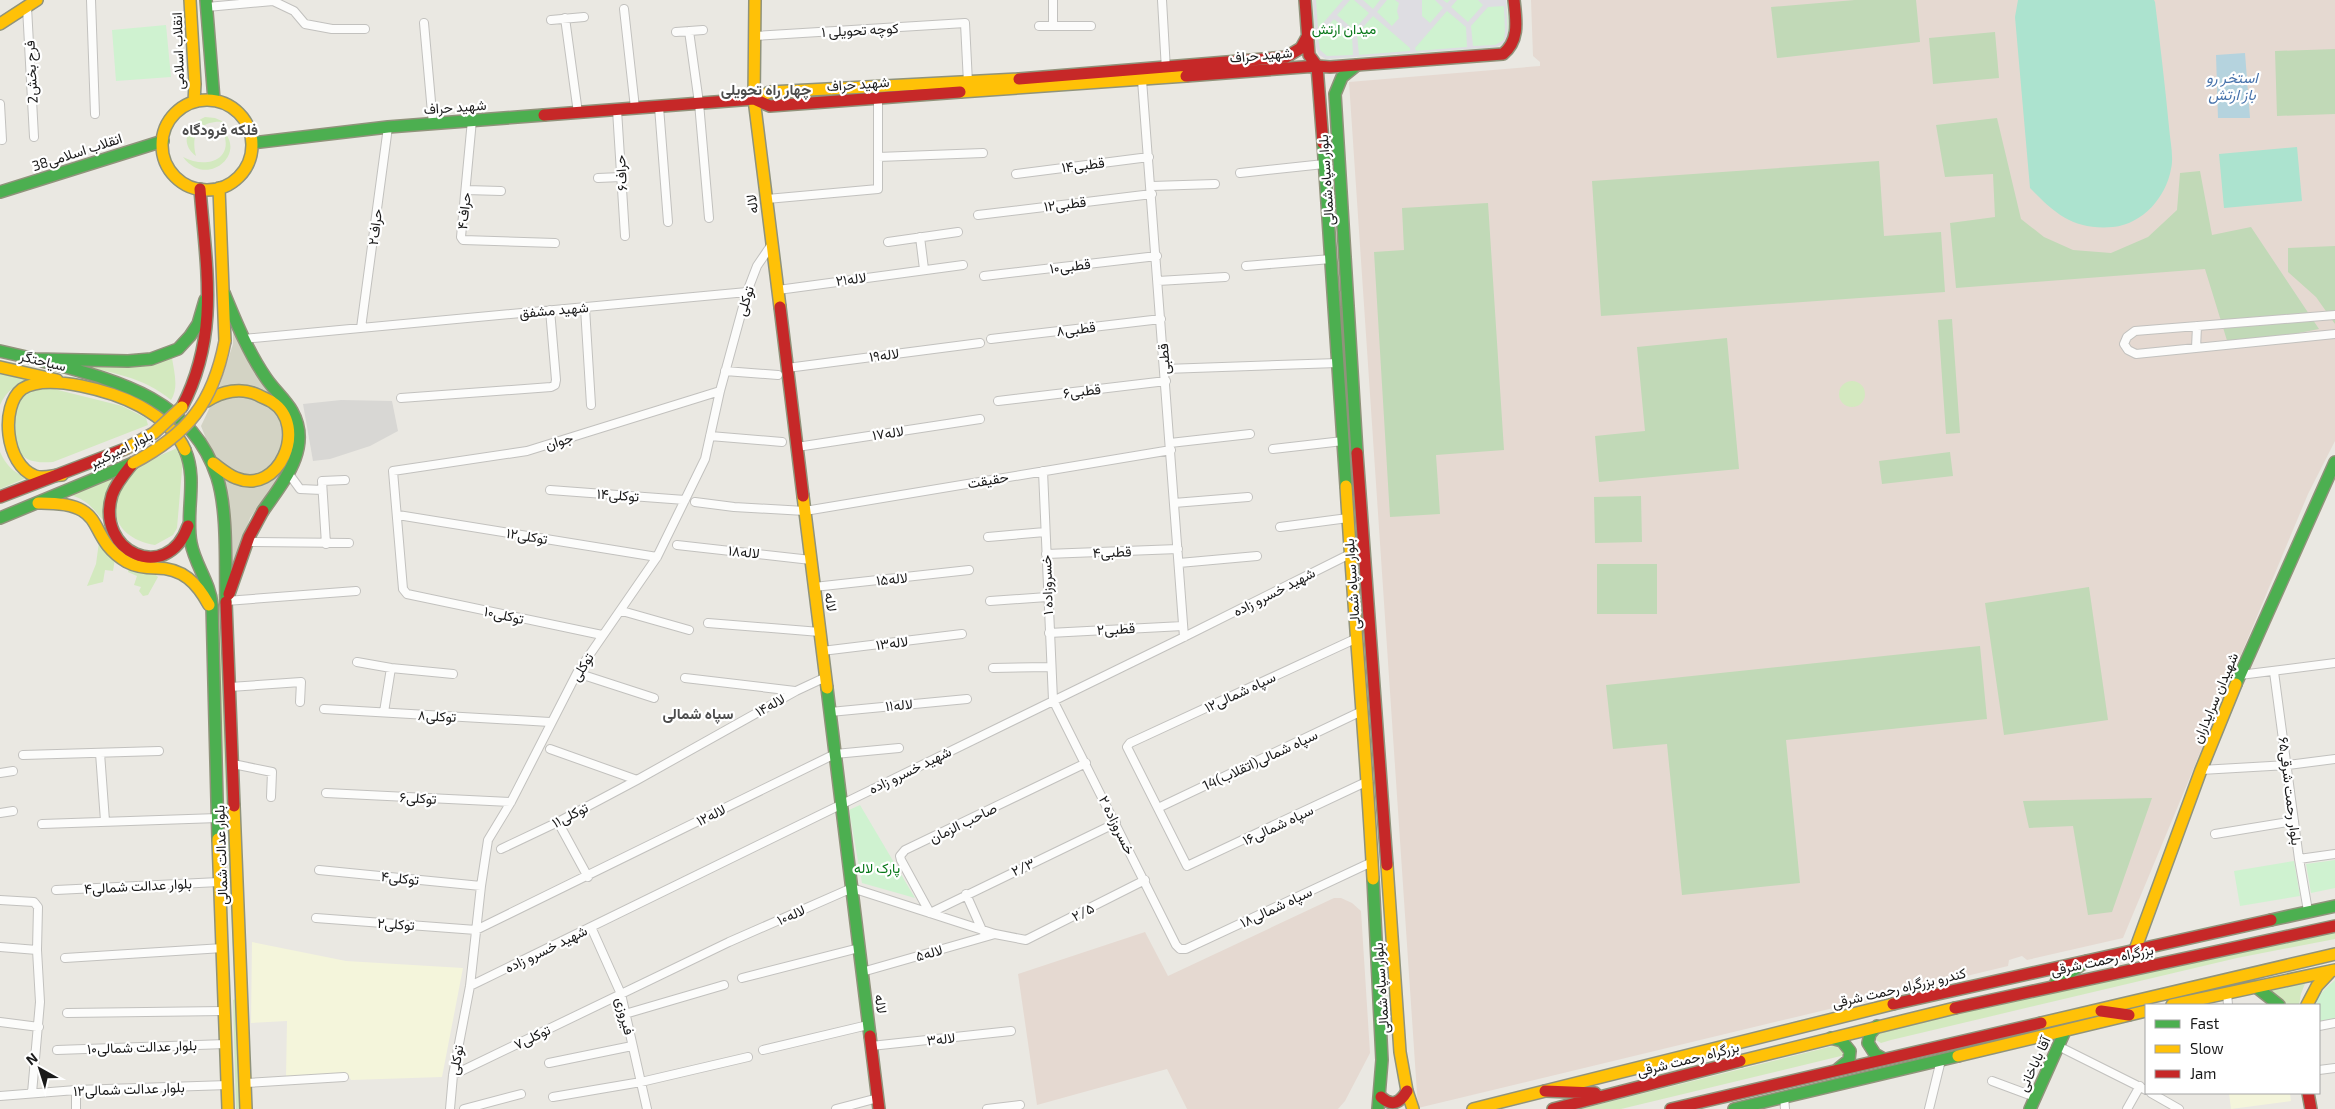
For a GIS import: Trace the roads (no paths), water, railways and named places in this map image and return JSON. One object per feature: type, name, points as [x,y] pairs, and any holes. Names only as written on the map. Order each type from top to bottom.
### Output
[{"type":"main road","points":[[0,24],[37,0]]},
{"type":"main road","name":"انقلاب اسلامی","points":[[190,0],[195,84],[194,102]]},
{"type":"main road","name":"لاله","points":[[755,0],[754,99],[878,1104]]},
{"type":"main road","points":[[1305,0],[1309,55],[1317,66],[1330,67],[1503,54],[1513,46],[1516,39],[1514,0]]},
{"type":"main road","points":[[206,3],[214,100]]},
{"type":"main road","points":[[754,99],[770,92],[968,83],[1250,66],[1286,58],[1295,54],[1308,37]]},
{"type":"main road","name":"شهید حراف","points":[[252,142],[388,127],[754,99],[770,106],[1142,80],[1250,66],[1317,66]]},
{"type":"main road","name":"بلوار سپاه شمالی","points":[[1317,66],[1336,321],[1355,638],[1368,781],[1382,1060],[1379,1103]]},
{"type":"main road","points":[[1320,95],[1327,89],[1335,94],[1343,74],[1357,66]]},
{"type":"main road","points":[[820,90],[821,102]]},
{"type":"main road","name":"بلوار سپاه شمالی","points":[[1335,94],[1400,1052],[1407,1091],[1413,1109]]},
{"type":"main road","points":[[214,100],[229,105],[241,114],[249,127],[252,142],[249,160],[240,176],[230,184],[219,188],[200,189],[187,185],[172,172],[163,154],[163,140],[172,116],[182,108],[194,102],[214,100]]},
{"type":"main road","name":"38انقلاب اسلامی","points":[[0,192],[163,140]]},
{"type":"main road","name":"بلوار امیرکبیر","points":[[0,518],[133,463],[155,451],[177,435],[198,415],[217,379],[225,341],[219,188]]},
{"type":"main road","points":[[35,359],[128,361],[151,359],[178,349],[198,324],[206,294],[200,189]]},
{"type":"main road","points":[[224,293],[243,339],[266,380],[287,402],[295,415],[299,433],[296,460],[289,474],[266,505],[248,542],[226,601]]},
{"type":"main road","name":"بلوار امیرکبیر","points":[[0,497],[125,449],[154,433],[182,407],[194,390],[200,371],[206,335],[206,294]]},
{"type":"main road","points":[[1336,321],[1349,319]]},
{"type":"main road","name":"سیاحتگر","points":[[0,351],[35,359]]},
{"type":"main road","points":[[35,359],[137,389],[159,401],[192,430],[211,461],[226,475],[239,481],[252,482],[267,478],[277,470],[285,459],[290,445],[290,432],[281,411],[264,396],[244,391],[233,391],[207,401]]},
{"type":"main road","name":"سیاحتگر","points":[[0,367],[78,386]]},
{"type":"main road","points":[[62,474],[38,477],[24,471],[6,450],[2,436],[4,409],[11,399],[28,385],[43,382],[78,386]]},
{"type":"main road","name":"بلوار عدالت شمالی","points":[[78,386],[128,400],[157,417],[172,432],[187,453],[191,467],[190,538],[193,553],[208,583],[213,613],[219,882],[228,1109]]},
{"type":"main road","name":"بلوار عدالت شمالی","points":[[211,461],[217,478],[222,504],[246,1109]]},
{"type":"main road","name":"شهیدان سرایداران","points":[[2135,950],[2201,770],[2240,675],[2335,462]]},
{"type":"main road","points":[[133,463],[117,485],[110,505],[111,530],[118,542],[136,556],[148,559],[160,556],[180,542],[190,523]]},
{"type":"main road","points":[[38,503],[61,503],[87,512],[103,538],[116,554],[128,563],[143,568],[167,568],[178,571],[189,578],[201,592],[213,613]]},
{"type":"main road","points":[[1359,680],[1374,679]]},
{"type":"main road","name":"کندرو بزرگراه رحمت شرقی","points":[[1473,1109],[1922,997],[2335,906]]},
{"type":"main road","name":"بزرگراه رحمت شرقی","points":[[1553,1109],[1877,1026],[2051,986],[2335,926]]},
{"type":"main road","points":[[1671,1109],[2335,954]]},
{"type":"main road","points":[[2051,986],[2087,961]]},
{"type":"main road","points":[[2181,1004],[2228,999],[2256,987],[2333,970]]},
{"type":"main road","points":[[2308,1004],[2317,986],[2333,970]]},
{"type":"main road","points":[[224,982],[241,981]]},
{"type":"main road","points":[[2256,987],[2278,1004]]},
{"type":"main road","points":[[2092,1010],[2129,1015]]},
{"type":"main road","points":[[1734,1109],[1785,1103],[1941,1060],[2145,1011]]},
{"type":"main road","points":[[1877,1026],[1870,1034],[1868,1043],[1875,1054],[1884,1059]]},
{"type":"main road","name":"آقا باباخانی","points":[[2033,1105],[2066,1031]]},
{"type":"main road","points":[[1831,1038],[1842,1041],[1850,1051],[1849,1060],[1835,1070]]},
{"type":"main road","points":[[1379,1103],[1395,1104],[1404,1098],[1407,1091]]},
{"type":"main road","points":[[1545,1091],[1611,1094]]},
{"type":"main road","points":[[2308,1094],[2310,1109]]},
{"type":"street","points":[[91,0],[95,114]]},
{"type":"street","points":[[1053,0],[1053,26]]},
{"type":"street","points":[[1162,0],[1166,70]]},
{"type":"street","points":[[206,3],[273,1],[294,11],[305,24],[332,29],[365,29]]},
{"type":"street","name":"2فرح بخش","points":[[27,7],[34,137]]},
{"type":"street","points":[[624,9],[635,108]]},
{"type":"street","points":[[551,20],[584,17]]},
{"type":"street","points":[[565,18],[578,113]]},
{"type":"street","points":[[424,23],[433,124]]},
{"type":"street","name":"کوچه تحویلی ۱","points":[[755,36],[965,23],[968,83]]},
{"type":"street","points":[[1039,26],[1091,26]]},
{"type":"street","points":[[676,32],[703,30]]},
{"type":"street","points":[[689,31],[699,103],[709,218]]},
{"type":"street","name":"قطبی","points":[[1142,80],[1157,256],[1184,638]]},
{"type":"street","points":[[767,200],[878,189],[878,98]]},
{"type":"street","points":[[0,104],[2,140]]},
{"type":"street","points":[[659,107],[668,222]]},
{"type":"street","name":"حراف۶","points":[[617,110],[625,236]]},
{"type":"street","name":"حراف۴","points":[[472,120],[461,237],[464,240],[555,243]]},
{"type":"street","name":"حراف۲","points":[[361,328],[388,127]]},
{"type":"street","points":[[878,157],[984,152]]},
{"type":"street","name":"قطبی۱۴","points":[[1016,174],[1149,157]]},
{"type":"street","points":[[1240,173],[1324,164]]},
{"type":"street","points":[[598,178],[622,177]]},
{"type":"street","name":"قطبی۱۲","points":[[978,215],[1152,190],[1215,184]]},
{"type":"street","points":[[466,190],[501,191]]},
{"type":"street","points":[[888,242],[958,232]]},
{"type":"street","points":[[920,237],[924,269]]},
{"type":"street","name":"توکلی","points":[[450,1109],[453,1075],[470,986],[480,886],[488,840],[511,802],[550,722],[577,673],[602,635],[622,611],[657,557],[705,459],[725,371],[747,292],[757,266],[772,244]]},
{"type":"street","name":"قطبی۱۰","points":[[984,276],[1157,256]]},
{"type":"street","points":[[1246,266],[1331,260]]},
{"type":"street","name":"لاله۲۱","points":[[778,290],[963,265]]},
{"type":"street","points":[[1158,281],[1224,277]]},
{"type":"street","name":"شهید مشفق","points":[[243,339],[747,292]]},
{"type":"street","points":[[585,308],[591,405]]},
{"type":"street","points":[[401,398],[551,387],[555,384],[556,380],[550,310]]},
{"type":"street","points":[[2335,315],[2135,331],[2127,338],[2124,344],[2128,350],[2136,354],[2335,334]]},
{"type":"street","name":"قطبی۸","points":[[991,339],[1161,320]]},
{"type":"street","points":[[2196,348],[2197,326]]},
{"type":"street","name":"لاله۱۹","points":[[787,368],[980,342]]},
{"type":"street","points":[[1165,369],[1338,363]]},
{"type":"street","points":[[725,371],[778,375]]},
{"type":"street","name":"قطبی۶","points":[[998,401],[1166,381]]},
{"type":"street","name":"جوان","points":[[398,515],[393,471],[527,451],[720,391]]},
{"type":"street","name":"لاله۱۷","points":[[797,447],[980,419]]},
{"type":"street","name":"حقیقت","points":[[695,502],[734,507],[805,511],[1043,471],[1170,446],[1250,434]]},
{"type":"street","points":[[710,436],[782,442]]},
{"type":"street","points":[[1273,450],[1343,441]]},
{"type":"street","name":"خسروزاده ۱","points":[[1043,471],[1050,667],[1053,700]]},
{"type":"street","points":[[289,474],[300,489],[322,490]]},
{"type":"street","points":[[326,544],[322,482],[345,480]]},
{"type":"street","name":"توکلی۱۴","points":[[550,490],[685,500]]},
{"type":"street","points":[[1174,503],[1248,497]]},
{"type":"street","name":"توکلی۱۲","points":[[398,515],[657,557]]},
{"type":"street","name":"۱۰توکلی","points":[[398,515],[403,589],[407,594],[602,635]]},
{"type":"street","points":[[1280,527],[1348,518]]},
{"type":"street","points":[[988,537],[1045,532]]},
{"type":"street","points":[[248,542],[349,543]]},
{"type":"street","name":"لاله۱۸","points":[[677,545],[811,560]]},
{"type":"street","name":"قطبی۴","points":[[1046,554],[1178,549]]},
{"type":"street","name":"شهید خسرو زاده","points":[[470,986],[841,803],[1184,638],[1350,554]]},
{"type":"street","points":[[1179,563],[1256,556]]},
{"type":"street","name":"لاله۱۵","points":[[814,587],[969,570]]},
{"type":"street","points":[[226,601],[356,591]]},
{"type":"street","points":[[990,601],[1047,597]]},
{"type":"street","points":[[622,611],[688,630]]},
{"type":"street","points":[[708,623],[820,632]]},
{"type":"street","name":"قطبی۲","points":[[1049,633],[1183,626]]},
{"type":"street","name":"لاله۱۳","points":[[822,651],[962,634]]},
{"type":"street","name":"سپاه شمالی۱۲","points":[[1158,808],[1127,747],[1130,743],[1355,638]]},
{"type":"street","points":[[357,662],[391,668],[453,674]]},
{"type":"street","points":[[2240,675],[2335,663]]},
{"type":"street","points":[[994,668],[1050,667]]},
{"type":"street","points":[[384,712],[391,668]]},
{"type":"street","name":"بلوار رحمت شرقی۶۵","points":[[2274,672],[2288,765],[2299,859],[2308,911]]},
{"type":"street","points":[[577,673],[654,698]]},
{"type":"street","points":[[685,678],[796,691]]},
{"type":"street","name":"لاله۱۴","points":[[637,780],[796,691],[826,678]]},
{"type":"street","points":[[230,687],[301,682],[300,702]]},
{"type":"street","name":"لاله۱۱","points":[[830,712],[967,699]]},
{"type":"street","name":"خسروزاده ۲","points":[[1053,700],[1180,949]]},
{"type":"street","name":"توکلی۸","points":[[324,709],[550,722]]},
{"type":"street","name":"14سپاه شمالی(اتقلاب)","points":[[1158,808],[1362,711]]},
{"type":"street","points":[[835,754],[899,748]]},
{"type":"street","points":[[550,749],[637,780]]},
{"type":"street","points":[[23,755],[159,751]]},
{"type":"street","points":[[100,753],[105,822]]},
{"type":"street","name":"لاله۱۲","points":[[476,930],[588,877],[835,754]]},
{"type":"street","points":[[2201,770],[2288,765],[2335,759]]},
{"type":"street","name":"صاحب الزمان","points":[[930,913],[901,860],[900,856],[905,850],[1086,763]]},
{"type":"street","points":[[232,764],[272,772],[271,797]]},
{"type":"street","points":[[0,774],[13,771]]},
{"type":"street","name":"توکلی۱۱","points":[[501,848],[558,822],[637,780]]},
{"type":"street","name":"سپاه شمالی۱۶","points":[[1158,808],[1186,866],[1368,781]]},
{"type":"street","name":"توکلی۶","points":[[326,793],[511,802]]},
{"type":"street","points":[[0,813],[13,810]]},
{"type":"street","points":[[42,824],[218,818]]},
{"type":"street","points":[[2216,834],[2294,821]]},
{"type":"street","points":[[558,822],[588,877]]},
{"type":"street","name":"۲/۳","points":[[930,913],[1116,823]]},
{"type":"street","points":[[2299,859],[2335,854]]},
{"type":"street","name":"سپاه شمالی۱۸","points":[[1180,949],[1186,949],[1372,862]]},
{"type":"street","name":"توکلی۴","points":[[319,870],[480,886]]},
{"type":"street","name":"۲/۵","points":[[995,934],[1021,940],[1031,938],[1144,880]]},
{"type":"street","name":"بلوار عدالت شمالی۴","points":[[56,890],[219,882]]},
{"type":"street","points":[[852,888],[995,934]]},
{"type":"street","name":"لاله۱۰","points":[[620,994],[730,942],[852,888]]},
{"type":"street","points":[[966,894],[982,930]]},
{"type":"street","points":[[0,900],[34,902],[38,907],[37,950],[40,1002],[32,1093]]},
{"type":"street","name":"توکلی۲","points":[[316,918],[476,930]]},
{"type":"street","name":"فیروزی","points":[[591,927],[620,994],[647,1109]]},
{"type":"street","name":"لاله۵","points":[[862,972],[995,934]]},
{"type":"street","points":[[0,947],[37,950]]},
{"type":"street","points":[[65,958],[223,948]]},
{"type":"street","points":[[742,978],[859,948]]},
{"type":"street","points":[[625,1014],[724,985]]},
{"type":"street","name":"۷توکلی","points":[[453,1075],[620,994]]},
{"type":"street","points":[[67,1013],[225,1011]]},
{"type":"street","points":[[0,1022],[39,1027]]},
{"type":"street","points":[[2320,1026],[2335,1023]]},
{"type":"street","points":[[763,1050],[868,1025]]},
{"type":"street","name":"۳لاله","points":[[871,1046],[1011,1031]]},
{"type":"street","name":"بلوار عدالت شمالی۱۰","points":[[57,1050],[226,1044]]},
{"type":"street","points":[[549,1063],[632,1046]]},
{"type":"street","points":[[2058,1046],[2143,1088],[2127,1109]]},
{"type":"street","points":[[553,1098],[641,1082],[748,1057]]},
{"type":"street","points":[[1929,1109],[1941,1060]]},
{"type":"street","points":[[2320,1070],[2335,1068]]},
{"type":"street","points":[[246,1083],[344,1077]]},
{"type":"street","points":[[1992,1081],[2033,1105]]},
{"type":"street","name":"بلوار عدالت شمالی۱۲","points":[[0,1096],[76,1090],[228,1085]]},
{"type":"street","points":[[76,1090],[76,1109]]},
{"type":"street","points":[[464,1109],[521,1094]]},
{"type":"street","points":[[2153,1094],[2179,1109]]},
{"type":"street","points":[[836,1109],[878,1104]]},
{"type":"street","points":[[987,1109],[1020,1105]]},
{"type":"water","name":"استخر رو باز ارتش","points":[[2245,53],[2250,118],[2218,118],[2216,55]]},
{"type":"district","name":"چهار راه تحویلی","points":[[766,90]]},
{"type":"district","name":"فلکه فرودگاه","points":[[220,130]]},
{"type":"district","name":"سپاه شمالی","points":[[698,714]]},
{"type":"park label","name":"میدان ارتش","points":[[1344,29]]},
{"type":"park label","name":"پارک لاله","points":[[877,868]]}]
